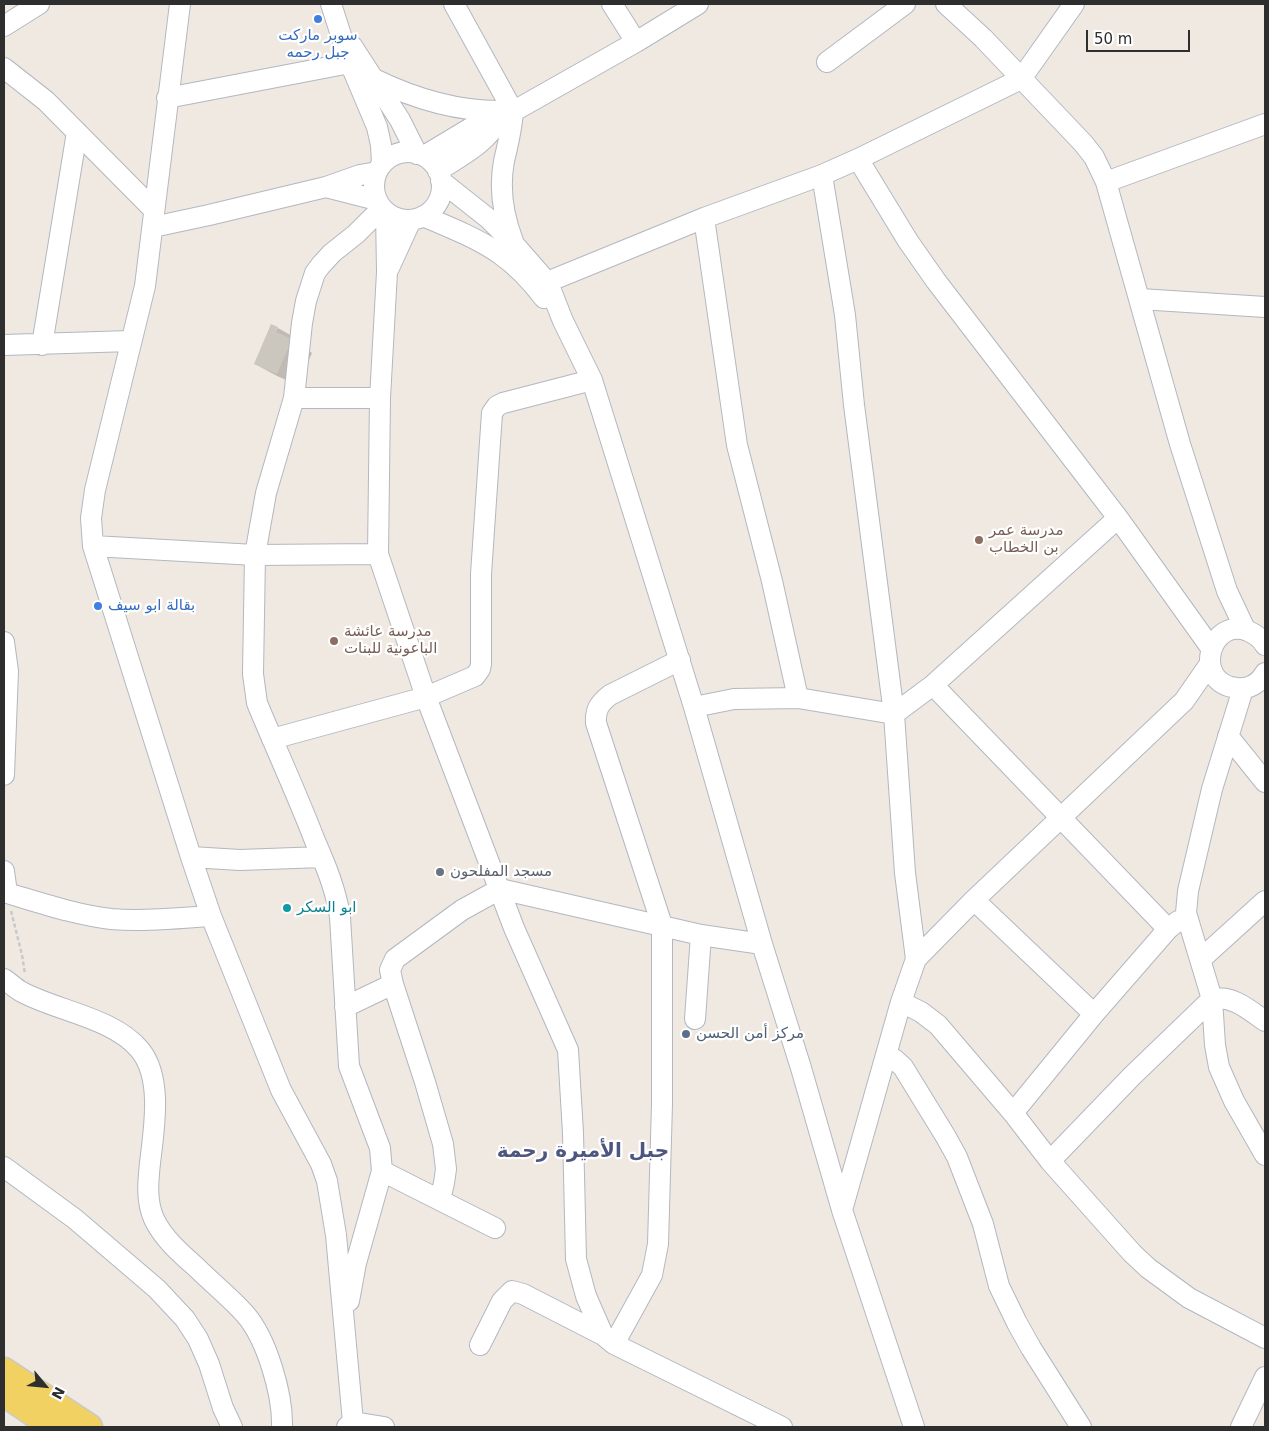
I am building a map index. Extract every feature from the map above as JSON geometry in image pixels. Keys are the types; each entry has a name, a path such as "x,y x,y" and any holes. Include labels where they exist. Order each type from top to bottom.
{"main road":[{"path":"4,1370 88,1427"},
{"path":"4,1393 54,1427"}],"street":[{"path":"4,26 38,4"},
{"path":"180,4 145,286 95,490 91,518 93,546 211,916 281,1090 321,1164 327,1181 336,1235 342,1316 363,1426"},
{"path":"331,4 350,63 378,127 381,145 379,168 374,181 374,191 382,207 387,272 380,398 378,554 426,697 514,928 568,1050 573,1133 576,1259 586,1296 609,1340"},
{"path":"454,4 505,115 512,124 504,161 502,182 506,223 514,243 563,321 592,380 680,660 762,944 801,1068 842,1210 911,1424"},
{"path":"612,4 636,42"},
{"path":"420,155 474,126 505,115 636,42 698,4"},
{"path":"827,62 905,4"},
{"path":"946,4 983,38 1094,157 1106,182 1180,444 1227,591 1236,631"},
{"path":"542,285 704,218 822,175 1021,79 1074,4"},
{"path":"338,28 374,79 420,155"},
{"path":"167,98 350,63"},
{"path":"4,68 46,101 77,132 154,218"},
{"path":"374,79 418,98 505,115"},
{"path":"440,176 491,133 505,115"},
{"path":"1106,182 1265,124"},
{"path":"42,345 77,132"},
{"path":"154,218 209,215 326,187 379,168 389,158 408,152 420,155 432,163 440,176 514,243"},
{"path":"858,159 908,241 936,281 1118,518 1210,657 1216,678 1235,688"},
{"path":"822,175 845,315 894,714 906,873 916,959 842,1210"},
{"path":"326,187 382,207 402,220 417,218 432,210 438,202 441,192 440,176"},
{"path":"342,1316 351,1297 356,1263 382,1172 380,1148 349,1066 340,917 332,882 257,703 253,674 255,555 266,493 294,398 302,323 306,301 315,274 332,253 356,234 382,207"},
{"path":"387,272 417,218"},
{"path":"417,218 461,232 500,254 542,285"},
{"path":"704,218 737,445 772,581 798,698"},
{"path":"1140,299 1265,307"},
{"path":"4,345 130,341"},
{"path":"272,739 426,697 478,673 480,669 481,574 491,418 494,408 503,403 592,380"},
{"path":"294,398 380,398"},
{"path":"694,707 734,699 798,698 894,714 933,685 1118,518"},
{"path":"93,546 255,555 378,554"},
{"path":"916,959 974,900 1184,701 1210,657 1217,639 1236,631 1256,634 1265,645"},
{"path":"4,642 8,671 4,775"},
{"path":"609,1340 652,1275 658,1244 662,1104 662,925 595,717 596,710 601,702 610,695 680,660"},
{"path":"1184,701 1255,685 1265,675"},
{"path":"933,685 1168,929"},
{"path":"1235,688 1228,736 1200,837 1188,891 1186,914 1212,999 1218,1066 1234,1101 1265,1155"},
{"path":"1228,736 1265,782"},
{"path":"191,857 240,860 322,857"},
{"path":"4,871 7,894 79,914 136,921 211,916"},
{"path":"440,1200 446,1169 443,1144 393,984 390,970 395,959 462,910 500,889 701,935 762,944"},
{"path":"974,900 1094,1014"},
{"path":"1201,959 1265,901"},
{"path":"1013,1113 1094,1014 1168,929 1186,914"},
{"path":"696,1020 701,935"},
{"path":"4,979 23,992 118,1031 141,1050 150,1065 156,1092 148,1187 150,1207 162,1233 246,1315 259,1337 271,1364 279,1393 282,1427"},
{"path":"345,1007 393,984"},
{"path":"1050,1161 1132,1076 1212,999 1228,998 1265,1021"},
{"path":"902,1002 921,1012 938,1025 1013,1113 1050,1161 1132,1253 1148,1268 1189,1298 1265,1338"},
{"path":"886,1056 894,1059 902,1067 946,1137 983,1224 999,1286 1031,1348 1081,1427"},
{"path":"4,1167 75,1219 157,1289 185,1319 198,1339 210,1364 223,1408 232,1427"},
{"path":"382,1172 495,1228"},
{"path":"480,1345 502,1301 512,1291 523,1294 609,1340 782,1427"},
{"path":"1245,1426 1264,1385"}],"path":[{"path":"7,894 25,970 23,992"}],"building":[{"path":"271,324 278,327 276,332 292,339 277,374 254,364"}],"place":[{"name":"سوبر ماركت جبل رحمه","path":"318,19"},
{"name":"مدرسة عمر بن الخطاب","path":"979,540"},
{"name":"بقالة ابو سيف","path":"98,606"},
{"name":"مدرسة عائشة الباعونية للبنات","path":"334,641"},
{"name":"مسجد المفلحون","path":"440,872"},
{"name":"ابو السكر","path":"287,908"},
{"name":"مركز أمن الحسن","path":"686,1034"}],"district":[{"name":"جبل الأميرة رحمة","path":"583,1152"}]}
